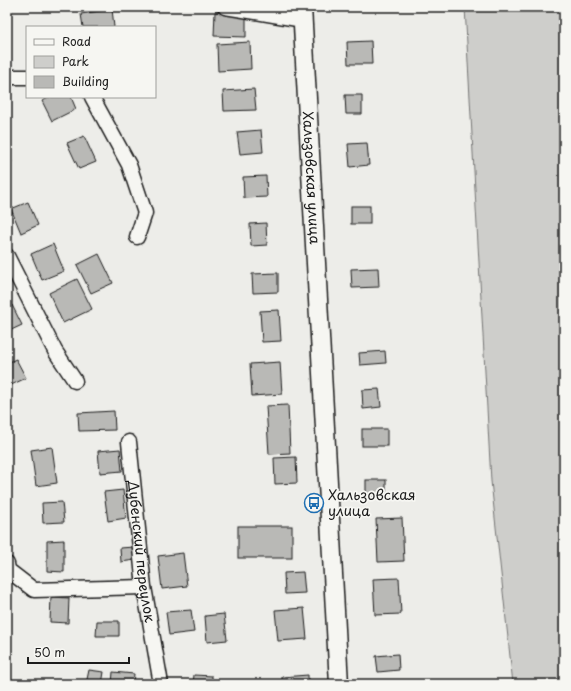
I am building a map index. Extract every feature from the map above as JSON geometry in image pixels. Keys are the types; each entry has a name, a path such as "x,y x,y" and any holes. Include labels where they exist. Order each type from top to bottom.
{"main road":[{"name":"Хальзовская улица","path":"303,13 339,684"}],"street":[{"path":"225,7 303,13"},
{"path":"7,77 26,77"},
{"path":"93,98 129,165 145,213 137,237"},
{"path":"7,256 55,352 75,381"},
{"name":"Дубенский переулок","path":"128,442 144,587 161,684"},
{"path":"7,564 8,570 34,590 144,587"}],"green space":[{"path":"465,7 564,7 564,684 513,684 491,481"}],"building":[{"path":"112,9 114,26 83,26 81,14"},
{"path":"215,12 246,13 246,37 214,36"},
{"path":"371,41 372,64 348,64 347,42"},
{"path":"250,42 251,69 218,71 217,44"},
{"path":"254,89 256,110 224,111 223,91"},
{"path":"345,95 362,95 362,114 346,114"},
{"path":"49,98 71,98 76,109 52,121 42,101"},
{"path":"261,130 263,152 240,154 237,132"},
{"path":"84,136 96,162 79,169 67,143"},
{"path":"367,143 369,165 350,167 348,144"},
{"path":"7,151 12,162 7,164"},
{"path":"266,176 267,197 244,198 243,177"},
{"path":"28,202 38,225 21,233 11,209"},
{"path":"351,206 370,206 370,224 351,224"},
{"path":"266,223 267,245 251,246 250,224"},
{"path":"53,244 64,271 42,280 31,254"},
{"path":"99,254 113,283 91,293 77,265"},
{"path":"378,268 379,287 352,288 351,269"},
{"path":"278,273 278,292 253,293 252,274"},
{"path":"77,279 92,309 63,323 49,293"},
{"path":"12,305 22,325 7,332 7,307"},
{"path":"279,310 281,341 262,342 260,311"},
{"path":"385,351 386,363 360,365 359,353"},
{"path":"16,359 26,378 9,386 7,383 7,363"},
{"path":"280,362 282,394 252,396 250,364"},
{"path":"379,389 381,407 363,409 362,390"},
{"path":"288,405 290,453 269,454 266,406"},
{"path":"114,411 115,430 79,431 78,413"},
{"path":"362,429 387,429 387,446 362,446"},
{"path":"52,447 57,483 36,486 31,450"},
{"path":"120,449 122,471 100,473 98,451"},
{"path":"296,457 297,483 275,484 274,458"},
{"path":"366,480 386,480 386,496 366,496"},
{"path":"123,490 126,518 108,521 104,492"},
{"path":"62,502 64,522 43,523 42,503"},
{"path":"402,518 404,561 378,562 376,519"},
{"path":"238,526 292,526 292,558 238,558"},
{"path":"64,540 64,572 47,571 47,541"},
{"path":"134,547 135,560 121,562 120,548"},
{"path":"183,553 187,586 162,589 158,556"},
{"path":"303,572 305,593 285,594 284,573"},
{"path":"399,578 401,614 375,615 373,579"},
{"path":"51,597 69,598 68,623 50,622"},
{"path":"304,608 307,639 278,641 275,610"},
{"path":"191,610 194,632 169,635 166,612"},
{"path":"224,614 227,640 207,642 205,616"},
{"path":"97,621 119,621 119,636 96,636"},
{"path":"398,654 399,670 378,672 376,656"},
{"path":"89,670 104,672 102,684 86,684"},
{"path":"113,672 134,674 133,684 112,684"},
{"path":"194,675 212,676 212,684 193,684"},
{"path":"308,675 308,684 282,684 282,677"}],"place":[{"name":"Хальзовская улица","path":"314,503"}]}
